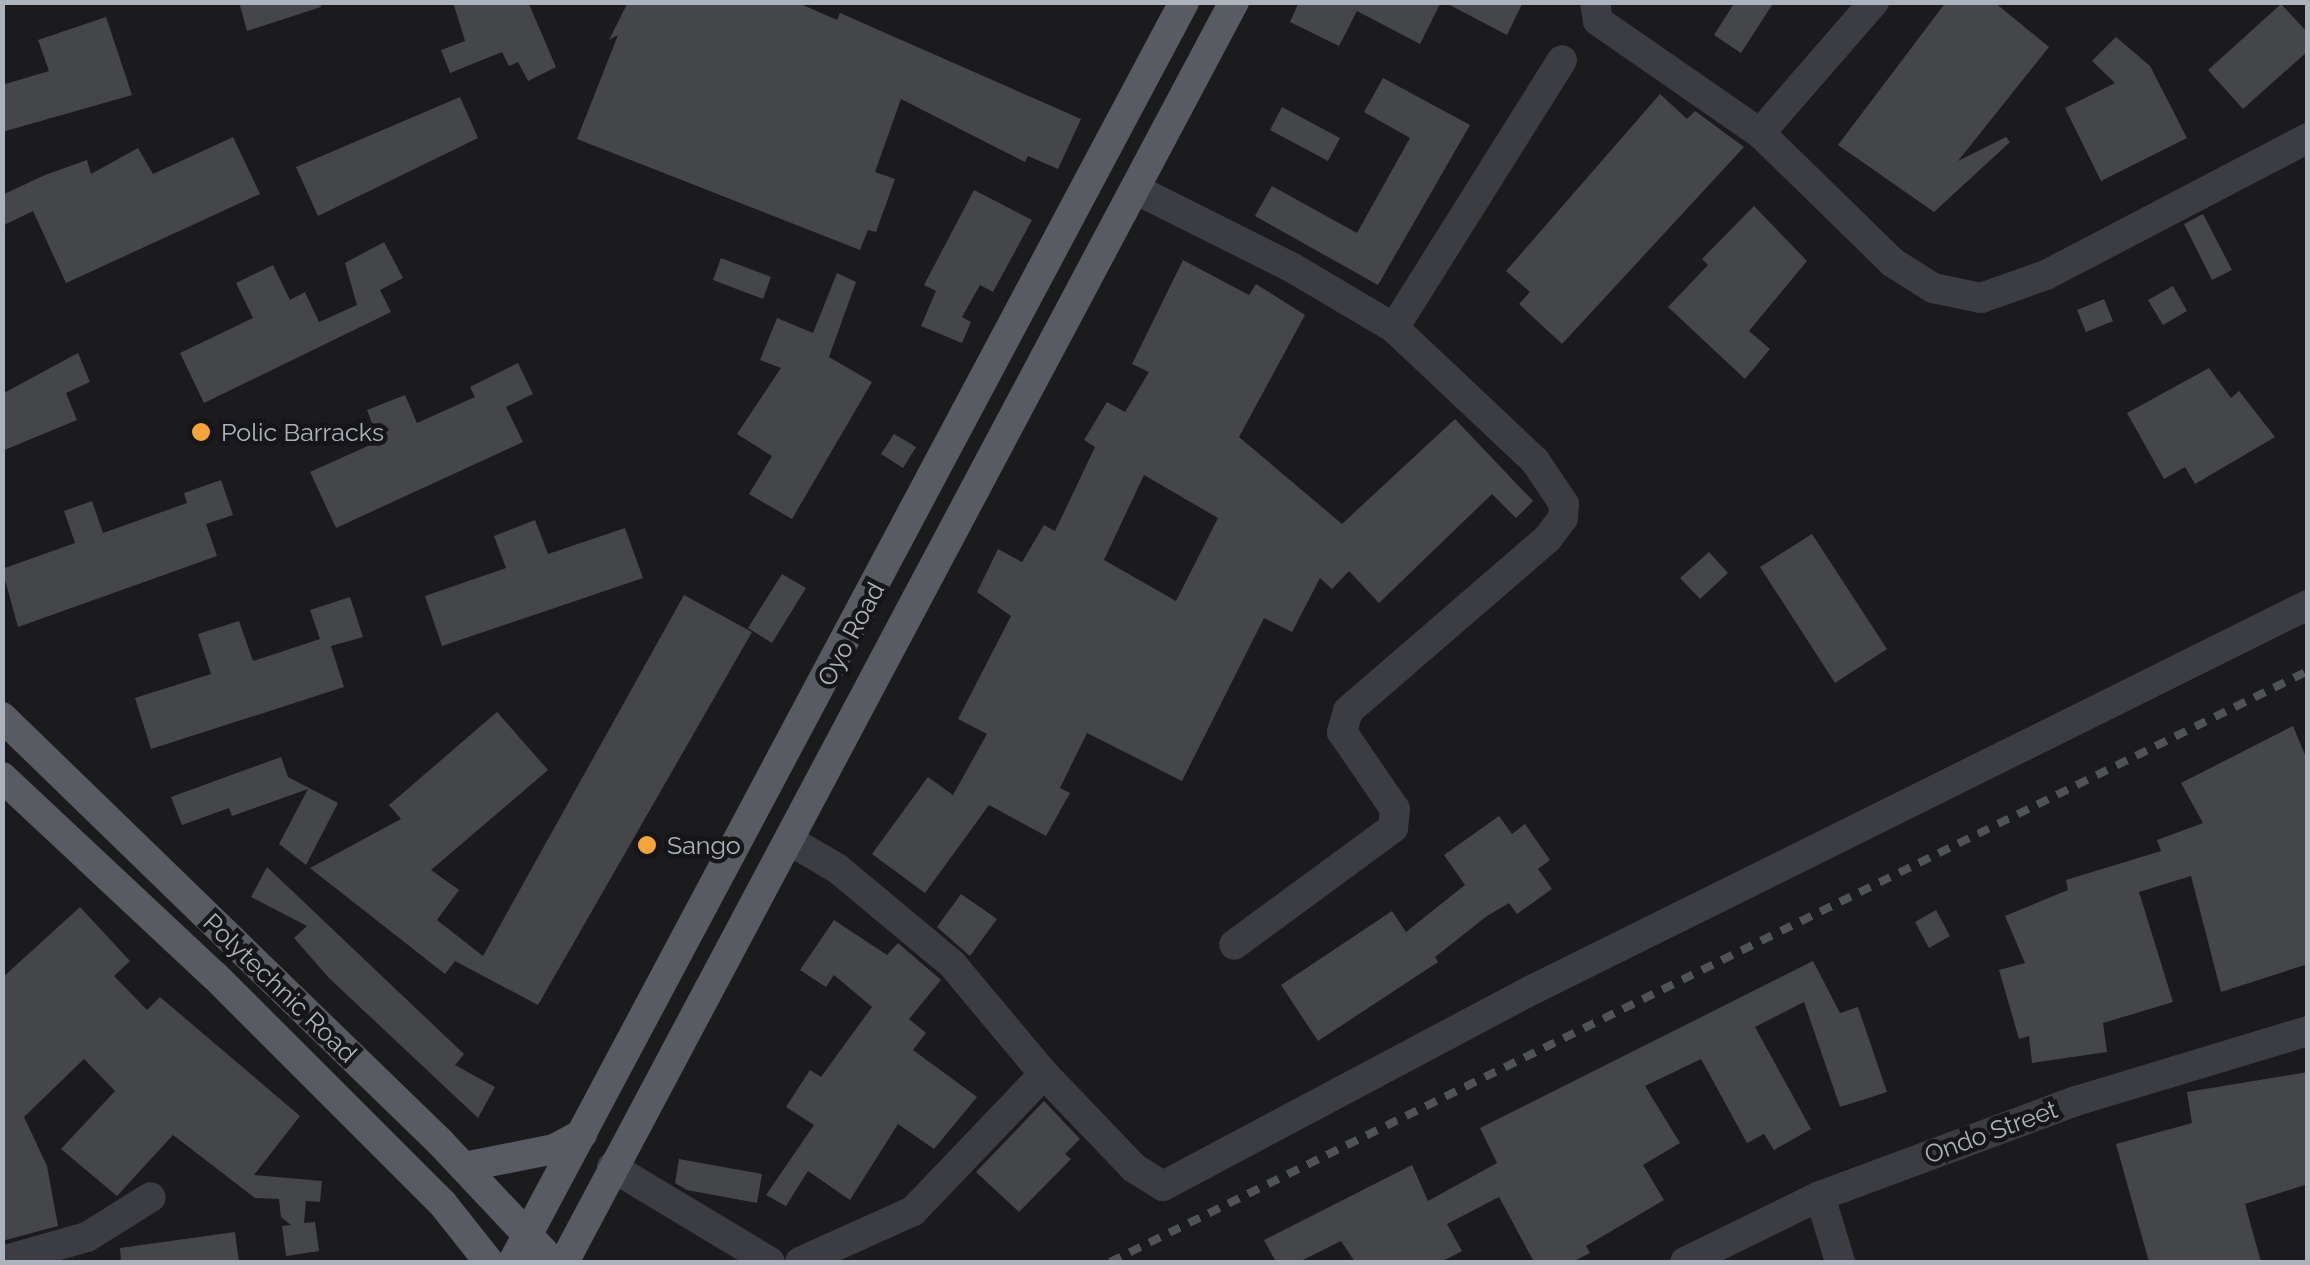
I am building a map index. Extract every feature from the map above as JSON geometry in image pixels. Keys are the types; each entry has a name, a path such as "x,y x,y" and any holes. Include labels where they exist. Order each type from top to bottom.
{"main road":[{"name":"Oyo Road","path":"514,1262 1184,2"},
{"name":"Oyo Road","path":"564,1262 1234,2"},
{"path":"1138,90 1177,110"},
{"name":"Polytechnic Road","path":"2,717 464,1167 553,1262"},
{"name":"Polytechnic Road","path":"2,777 215,976 443,1204 489,1262"},
{"path":"215,976 239,949"},
{"path":"464,1167 554,1149 582,1134"}],"street":[{"path":"1595,2 1598,21 1760,133 1892,262 1932,288 1980,298 2046,275 2308,138"},
{"path":"1760,133 1874,2"},
{"path":"1394,328 1562,60"},
{"path":"1137,190 1291,267 1394,328 1535,461 1559,491 1563,518 1547,539 1348,711 1342,732 1395,808 1392,828 1234,945"},
{"path":"789,840 838,870 952,964 1044,1074 1134,1168 1163,1186 1536,988 2308,605"},
{"name":"Ondo Street","path":"1685,1262 1820,1196 2076,1101 2308,1031"},
{"path":"800,1262 913,1211 1044,1074"},
{"path":"612,1166 770,1262"},
{"path":"1820,1196 1840,1262"},
{"path":"2,1260 87,1238 151,1197"}],"building":[{"path":"239,2 320,2 321,7 247,31"},
{"path":"453,2 528,2 556,67 528,81 518,62 509,66 502,52 450,73 441,50 465,41"},
{"path":"628,2 796,2 837,20 840,13 1081,119 1058,169 1028,156 1025,162 901,99 875,172 895,179 876,232 868,230 860,250 577,139 618,35 609,40"},
{"path":"1299,2 1441,2 1420,44 1357,11 1339,46 1290,22"},
{"path":"1444,2 1523,2 1507,35"},
{"path":"1735,2 1774,2 1741,53 1714,35"},
{"path":"1946,2 1994,2 2049,47 1958,161 2006,137 2010,142 1934,212 1838,145"},
{"path":"2281,4 2308,33 2308,51 2243,109 2208,70"},
{"path":"106,17 132,95 2,132 2,85 49,71 38,40"},
{"path":"2116,37 2150,66 2187,138 2101,181 2065,108 2115,83 2092,61"},
{"path":"1383,78 1470,125 1378,285 1255,216 1272,186 1357,233 1410,138 1364,112"},
{"path":"1660,94 1687,119 1695,111 1744,147 1562,344 1519,304 1530,292 1506,271"},
{"path":"460,97 478,138 318,216 296,167"},
{"path":"1282,107 1340,138 1328,161 1270,130"},
{"path":"233,137 260,194 66,283 33,211 2,226 2,195 45,175 87,160 91,174 138,148 153,174"},
{"path":"974,190 1032,220 993,292 980,285 962,317 971,322 962,343 921,326 936,291 924,285"},
{"path":"1754,206 1807,261 1749,331 1770,349 1745,379 1668,307 1708,265 1702,259"},
{"path":"2203,214 2232,270 2212,280 2184,224"},
{"path":"384,242 403,278 380,290 391,312 204,403 180,353 253,318 236,283 273,265 290,300 305,292 319,322 357,305 345,263"},
{"path":"721,258 771,277 763,299 713,280"},
{"path":"1183,260 1249,295 1256,284 1305,315 1239,437 1342,524 1455,419 1533,501 1516,518 1492,494 1379,603 1349,571 1332,589 1320,578 1292,632 1264,618 1182,781 1087,733 1060,788 1070,793 1046,836 989,805 925,893 872,854 928,777 953,795 987,734 958,719 1011,616 977,592 998,549 1022,562 1044,525 1055,531 1095,447 1084,440 1107,402 1125,412 1149,372 1132,364","holes":["1144,475 1218,518 1176,601 1104,560"]},
{"path":"837,273 856,282 829,357 872,382 792,519 749,494 772,456 737,434 781,368 760,360 777,318 813,333"},
{"path":"2173,286 2187,311 2163,325 2148,300"},
{"path":"2104,299 2113,321 2086,332 2077,310"},
{"path":"78,353 90,382 66,393 77,420 2,451 2,394"},
{"path":"518,363 533,394 506,407 523,442 336,528 310,472 379,441 367,410 405,395 417,423 475,397 470,387"},
{"path":"2209,368 2231,398 2239,391 2275,437 2195,484 2185,467 2164,479 2127,413"},
{"path":"894,434 916,447 903,468 881,454"},
{"path":"221,480 233,515 206,524 217,556 18,627 2,569 75,543 64,511 92,501 103,533 187,503 184,493"},
{"path":"535,520 548,554 625,528 643,578 442,646 425,596 506,568 494,536"},
{"path":"1812,534 1887,649 1835,683 1760,567"},
{"path":"1709,552 1728,573 1700,599 1680,578"},
{"path":"782,574 806,588 772,643 748,628"},
{"path":"684,595 752,632 538,1005 455,961 445,974 310,868 401,819 389,805 497,712 548,770 431,870 459,890 437,920 483,956"},
{"path":"350,597 363,637 331,646 344,687 151,749 135,698 211,674 198,634 239,621 253,661 320,639 310,610"},
{"path":"2293,726 2308,762 2308,964 2221,992 2191,876 2139,892 2173,1002 2103,1023 2107,1052 2032,1063 2029,1036 2019,1039 1999,970 2025,963 2005,916 2068,890 2066,880 2161,851 2157,840 2203,823 2181,783"},
{"path":"281,757 288,777 338,803 306,865 279,844 308,789 232,816 229,808 182,825 171,797"},
{"path":"1499,816 1512,834 1525,824 1550,860 1538,869 1552,889 1517,914 1509,903 1487,916 1435,957 1438,962 1318,1041 1281,985 1392,911 1406,932 1465,885 1444,855"},
{"path":"267,867 464,1054 455,1065 495,1087 478,1118 329,978 294,938 307,926 251,897"},
{"path":"961,894 997,919 970,956 937,927"},
{"path":"80,907 130,961 114,976 147,1010 160,997 300,1116 254,1175 322,1181 320,1202 306,1201 304,1223 315,1222 319,1251 286,1256 282,1226 291,1225 281,1217 279,1199 255,1198 173,1135 117,1196 61,1149 115,1091 84,1059 24,1117 47,1166 58,1226 2,1241 2,978"},
{"path":"1936,910 1950,936 1929,948 1915,922"},
{"path":"834,920 887,955 898,943 941,980 909,1019 926,1033 913,1050 977,1097 934,1149 898,1124 850,1200 808,1171 786,1206 766,1195 814,1125 786,1107 810,1070 821,1077 872,1007 834,975 826,987 800,970"},
{"path":"1813,961 1840,1013 1858,1007 1887,1092 1840,1107 1804,1002 1755,1027 1811,1129 1774,1150 1764,1134 1747,1143 1701,1059 1645,1086 1680,1143 1643,1165 1664,1200 1586,1246 1590,1253 1572,1262 1534,1262 1499,1197 1447,1224 1462,1251 1441,1262 1355,1262 1341,1241 1299,1262 1276,1262 1264,1240 1412,1165 1428,1201 1497,1163 1480,1128"},
{"path":"2308,1072 2308,1184 2245,1204 2261,1262 2149,1262 2116,1144 2192,1123 2187,1092"},
{"path":"1044,1101 1080,1139 1065,1154 1071,1159 1019,1212 976,1172"},
{"path":"679,1159 762,1174 757,1203 687,1190 675,1183"},
{"path":"235,1232 239,1262 121,1262 120,1248"}],"railway":[{"path":"1110,1262 2308,671"}],"place":[{"name":"Polic Barracks","path":"201,432"},
{"name":"Sango","path":"647,845"}]}
